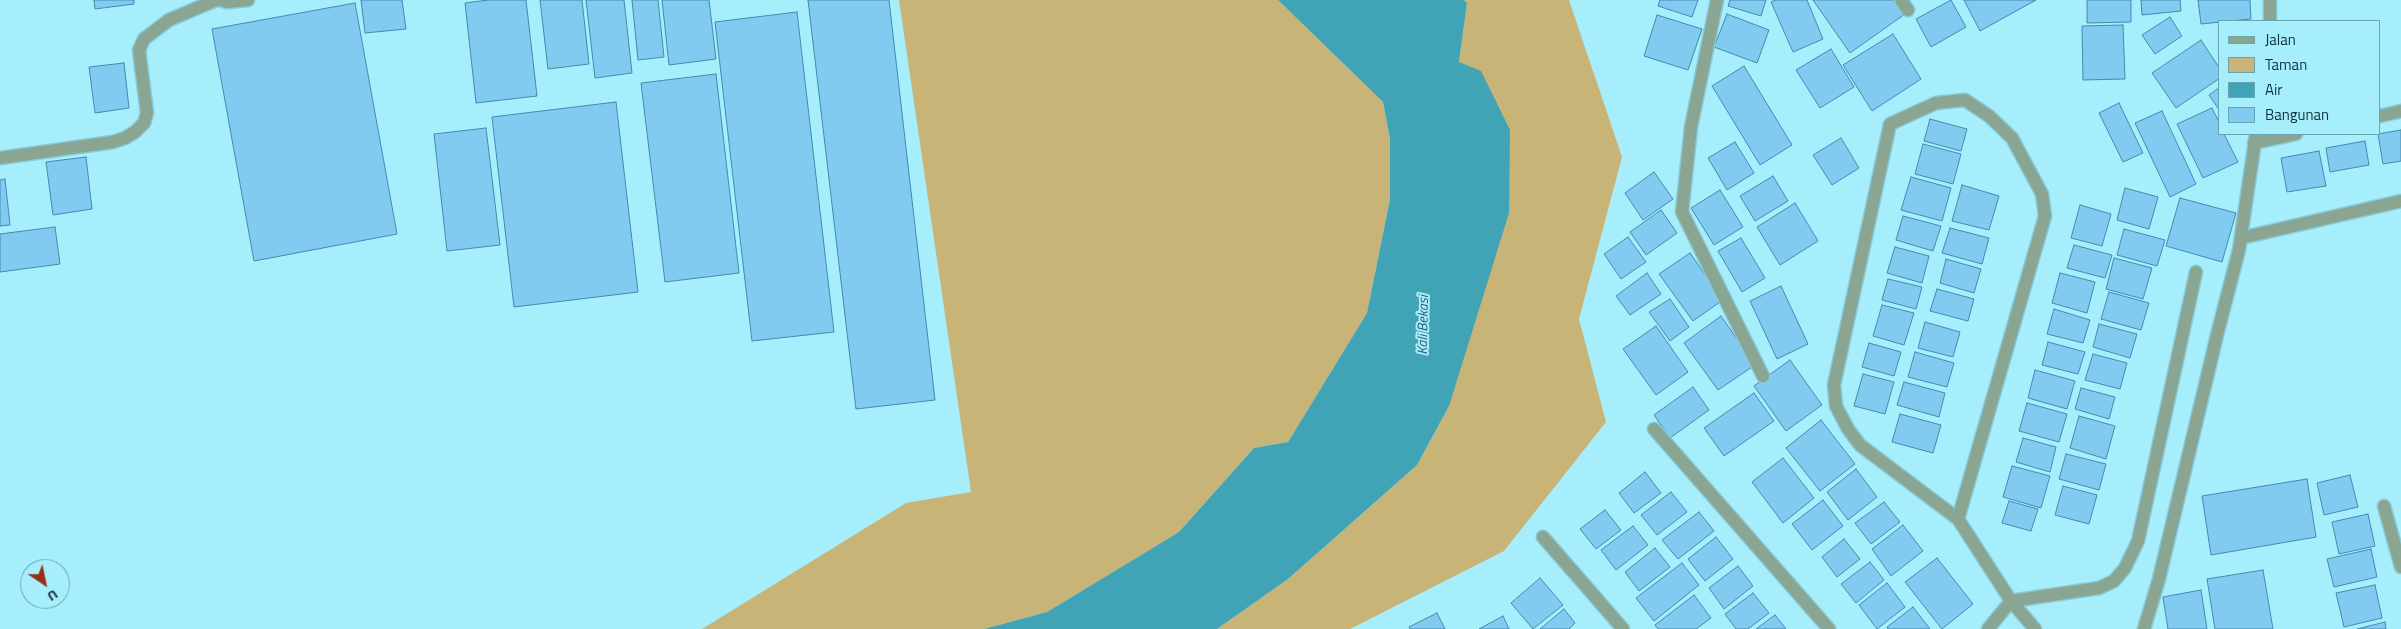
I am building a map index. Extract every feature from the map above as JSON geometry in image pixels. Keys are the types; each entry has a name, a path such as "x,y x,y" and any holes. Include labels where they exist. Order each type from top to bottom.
{"street":[{"path":"0,158 113,142 126,138 144,123 147,114 139,50 144,39 169,20 216,0"},
{"path":"220,0 227,2 248,0"},
{"path":"1717,0 1691,127 1682,212 1683,218 1763,376"},
{"path":"2270,0 2270,20"},
{"path":"1958,519 2045,216 2042,194 2012,138 1989,116 1965,100 1936,103 1890,124 1834,385 1836,406 1860,445 1958,519 2011,601 2035,629"},
{"path":"2381,116 2401,111"},
{"path":"2144,629 2159,579 2241,238 2255,138 2286,135"},
{"path":"2241,238 2401,201"},
{"path":"1988,629 2011,601 2099,588 2114,581 2125,568 2138,540 2196,272"},
{"path":"1654,429 1829,629"},
{"path":"2384,506 2401,567"},
{"path":"1543,537 1623,629"}],"green space":[{"path":"899,0 1278,0 1383,102 1390,139 1390,199 1367,313 1288,442 1254,448 1179,532 1047,612 984,629 702,629 906,503 971,492"},
{"path":"1464,0 1569,0 1622,157 1579,319 1606,422 1504,551 1350,629 1217,629 1288,579 1417,465 1449,406 1459,62 1467,3"}],"water":[{"name":"Kali Bekasi","path":"1278,0 1464,0 1467,3 1459,62 1481,71 1510,130 1509,213 1449,406 1417,465 1288,579 1217,629 984,629 1047,612 1179,532 1254,448 1288,442 1367,313 1390,199 1390,139 1383,102"}],"building":[{"path":"94,0 134,0 134,4 95,9"},
{"path":"361,0 402,0 406,29 365,33"},
{"path":"488,0 526,0 537,96 476,103 465,3"},
{"path":"540,0 582,0 589,64 548,69"},
{"path":"586,0 624,0 632,73 595,78"},
{"path":"632,0 658,0 664,57 638,60"},
{"path":"662,0 709,0 716,59 669,65"},
{"path":"808,0 889,0 935,400 856,409"},
{"path":"1660,0 1698,0 1692,17 1658,6"},
{"path":"1730,0 1766,0 1761,16 1728,6"},
{"path":"1775,0 1807,0 1823,39 1793,52 1771,2"},
{"path":"1813,0 1895,0 1905,14 1850,53"},
{"path":"1951,0 1966,27 1931,47 1916,19"},
{"path":"1964,0 2036,0 1980,31"},
{"path":"2087,0 2131,0 2131,22 2087,23"},
{"path":"2141,0 2180,0 2181,11 2142,15"},
{"path":"2198,0 2250,0 2251,19 2218,20 2218,22 2201,24"},
{"path":"355,3 397,234 254,261 212,29"},
{"path":"797,12 834,332 752,341 715,22"},
{"path":"1727,14 1769,30 1757,63 1714,47"},
{"path":"1657,15 1702,29 1688,70 1644,56"},
{"path":"2170,17 2182,36 2155,54 2142,35"},
{"path":"2123,25 2125,79 2083,80 2082,26"},
{"path":"1893,34 1921,79 1872,111 1843,65"},
{"path":"2201,40 2218,66 2218,79 2176,108 2152,73"},
{"path":"1831,49 1854,87 1820,108 1796,70"},
{"path":"124,63 129,108 95,113 89,67"},
{"path":"1744,66 1792,145 1760,165 1712,86"},
{"path":"716,74 739,273 665,282 641,83"},
{"path":"2218,88 2218,108 2209,95"},
{"path":"616,102 638,292 514,307 492,117"},
{"path":"2119,103 2143,153 2123,162 2099,113"},
{"path":"2212,108 2218,120 2218,135 2224,135 2238,162 2203,178 2177,124"},
{"path":"2162,111 2196,184 2170,197 2135,123"},
{"path":"1930,119 1967,129 1961,151 1924,141"},
{"path":"486,128 500,245 447,251 434,134"},
{"path":"2401,130 2401,161 2383,164 2378,135"},
{"path":"1841,138 1859,168 1832,185 1813,155"},
{"path":"2365,141 2369,165 2330,172 2326,148"},
{"path":"1735,142 1754,173 1727,190 1708,158"},
{"path":"1923,144 1961,154 1953,184 1915,174"},
{"path":"2319,151 2326,186 2287,192 2281,158"},
{"path":"86,157 92,209 53,215 46,162"},
{"path":"1654,172 1673,199 1643,220 1625,193"},
{"path":"1773,176 1788,201 1755,221 1740,196"},
{"path":"1911,177 1951,188 1942,221 1901,210"},
{"path":"5,179 10,225 0,226 0,180"},
{"path":"1962,185 1999,196 1989,230 1952,221"},
{"path":"2125,188 2158,197 2149,229 2117,220"},
{"path":"1720,190 1743,227 1714,245 1691,208"},
{"path":"2180,198 2236,213 2222,262 2166,246"},
{"path":"1795,203 1818,241 1780,265 1757,227"},
{"path":"2080,205 2111,214 2102,246 2071,238"},
{"path":"1661,210 1677,233 1646,255 1630,232"},
{"path":"1903,216 1941,226 1933,251 1896,240"},
{"path":"55,227 60,264 0,272 0,234"},
{"path":"1950,228 1989,238 1982,264 1942,253"},
{"path":"2124,229 2165,240 2157,266 2117,255"},
{"path":"1628,237 1646,262 1621,279 1604,254"},
{"path":"1741,238 1765,278 1742,292 1718,251"},
{"path":"2074,245 2112,255 2105,278 2067,268"},
{"path":"1895,247 1929,256 1922,283 1887,273"},
{"path":"1690,253 1723,300 1693,321 1659,274"},
{"path":"2114,258 2152,268 2143,299 2106,289"},
{"path":"1946,259 1981,269 1974,293 1940,283"},
{"path":"1647,273 1661,294 1630,315 1616,296"},
{"path":"2060,273 2095,282 2087,313 2052,303"},
{"path":"1888,279 1922,287 1916,309 1882,300"},
{"path":"1781,286 1808,344 1777,359 1750,301"},
{"path":"1937,289 1974,299 1968,321 1930,311"},
{"path":"2109,292 2149,303 2141,330 2101,319"},
{"path":"1670,299 1689,327 1670,341 1649,312"},
{"path":"1882,305 1914,313 1904,345 1873,336"},
{"path":"2054,309 2090,320 2083,343 2047,334"},
{"path":"1721,316 1755,365 1718,390 1684,343"},
{"path":"1925,322 1960,332 1953,357 1918,348"},
{"path":"2099,324 2137,334 2130,358 2093,347"},
{"path":"1656,326 1688,372 1656,395 1623,349"},
{"path":"2048,342 2085,352 2078,374 2042,365"},
{"path":"1869,343 1901,352 1894,376 1862,367"},
{"path":"1915,352 1954,363 1947,387 1908,377"},
{"path":"2093,354 2127,363 2120,389 2085,380"},
{"path":"1790,360 1822,405 1786,431 1754,386"},
{"path":"2035,370 2075,381 2067,409 2028,398"},
{"path":"1863,374 1894,382 1885,414 1854,406"},
{"path":"1904,382 1945,393 1939,417 1897,405"},
{"path":"1693,387 1709,410 1670,438 1654,415"},
{"path":"2081,388 2115,397 2109,419 2075,409"},
{"path":"1754,393 1774,421 1724,456 1704,428"},
{"path":"2027,403 2067,414 2059,442 2019,431"},
{"path":"1900,414 1941,425 1933,453 1892,442"},
{"path":"2079,416 2115,426 2106,459 2070,448"},
{"path":"1821,420 1855,464 1820,491 1786,448"},
{"path":"2023,438 2056,447 2050,472 2016,462"},
{"path":"2066,454 2106,464 2099,490 2059,479"},
{"path":"1783,458 1814,498 1783,523 1752,482"},
{"path":"2012,466 2050,476 2041,508 2003,497"},
{"path":"1856,469 1877,497 1848,520 1827,492"},
{"path":"1645,472 1661,493 1634,513 1619,493"},
{"path":"2350,475 2358,507 2324,515 2317,483"},
{"path":"2307,479 2316,537 2211,555 2202,496"},
{"path":"2063,486 2097,495 2089,524 2055,515"},
{"path":"1671,492 1687,512 1657,535 1641,515"},
{"path":"1823,500 1843,526 1812,550 1792,524"},
{"path":"2009,501 2038,509 2031,531 2002,523"},
{"path":"1884,502 1900,522 1871,544 1855,523"},
{"path":"1605,510 1621,530 1596,549 1580,529"},
{"path":"1699,512 1714,531 1678,559 1662,540"},
{"path":"2368,514 2375,546 2339,554 2332,522"},
{"path":"1903,525 1923,551 1891,576 1872,549"},
{"path":"1633,526 1648,545 1616,570 1601,550"},
{"path":"1716,537 1733,559 1705,581 1688,559"},
{"path":"1844,539 1860,559 1837,577 1822,557"},
{"path":"1655,548 1670,567 1639,591 1625,572"},
{"path":"2371,549 2377,577 2334,587 2327,559"},
{"path":"1937,558 1973,604 1942,629 1905,582"},
{"path":"1870,562 1884,580 1856,603 1841,584"},
{"path":"1682,563 1699,585 1654,621 1636,598"},
{"path":"1738,566 1753,586 1724,609 1709,588"},
{"path":"2263,570 2273,629 2215,629 2207,579"},
{"path":"1540,578 1563,605 1533,629 1511,603"},
{"path":"1887,583 1905,607 1877,629 1859,605"},
{"path":"2375,585 2382,618 2344,627 2336,593"},
{"path":"2201,590 2207,629 2168,629 2163,597"},
{"path":"1753,593 1769,613 1748,629 1736,629 1725,614"},
{"path":"1694,595 1711,618 1696,629 1658,629 1655,625"},
{"path":"1913,607 1930,629 1888,629 1887,627"},
{"path":"1564,609 1575,623 1569,629 1540,629"},
{"path":"1437,613 1445,629 1410,629 1409,627"},
{"path":"1775,615 1786,629 1756,629"},
{"path":"1503,616 1509,629 1479,629"},
{"path":"2385,622 2386,629 2357,629"}]}
